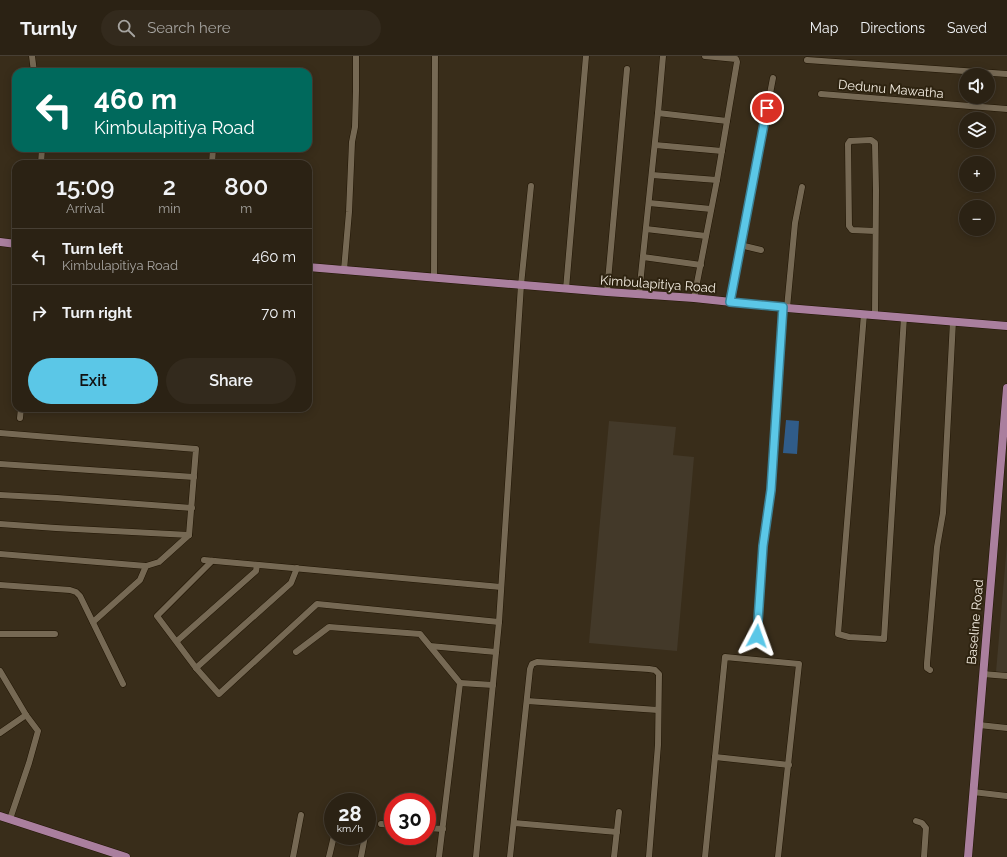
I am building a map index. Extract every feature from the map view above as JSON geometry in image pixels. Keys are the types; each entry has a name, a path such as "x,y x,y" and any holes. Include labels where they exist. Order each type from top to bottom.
{"main road":[{"path":"0,242 12,244"},
{"name":"Kimbulapitiya Road","path":"312,267 566,289 694,298 1007,326"},
{"name":"Baseline Road","path":"968,857 983,674 1003,474 1007,388"},
{"path":"0,816 123,856"}],"street":[{"path":"32,56 34,68"},
{"path":"344,270 349,212 352,142 355,127 356,56"},
{"path":"434,278 435,56"},
{"path":"566,289 586,56"},
{"path":"639,294 663,56"},
{"path":"694,298 717,180 736,62 736,60 705,56"},
{"path":"806,60 1007,74"},
{"path":"607,292 627,69"},
{"path":"730,302 773,78"},
{"name":"Dedunu Mawatha","path":"820,94 1007,109"},
{"path":"658,113 727,121"},
{"path":"875,231 852,230 849,226 848,144 850,141 871,140 875,143 876,190 875,315"},
{"path":"655,145 722,151"},
{"path":"652,175 717,180"},
{"path":"476,857 499,622 521,285 531,186"},
{"path":"757,636 763,546 771,490 785,307 795,223 802,187"},
{"path":"649,203 711,209"},
{"path":"646,229 706,236"},
{"path":"740,245 761,250"},
{"path":"643,257 701,265"},
{"path":"864,314 838,634 849,637 884,639 904,317"},
{"path":"930,670 927,668 926,663 937,547 942,514 953,322"},
{"path":"20,418 21,412"},
{"path":"0,433 196,449 189,535 159,562 146,566 0,554"},
{"path":"0,464 194,478"},
{"path":"0,495 192,508"},
{"path":"0,524 189,535"},
{"path":"204,560 501,587"},
{"path":"212,561 157,616 196,668 219,694 317,604 499,622"},
{"path":"177,642 256,571 257,564"},
{"path":"93,622 140,580 146,566"},
{"path":"196,668 292,583 296,568"},
{"path":"0,585 70,590 76,592 80,596 123,684"},
{"path":"296,652 329,627 420,634 460,683 439,857"},
{"path":"0,634 55,634"},
{"path":"430,646 496,652"},
{"path":"705,857 725,657 799,664 778,857"},
{"path":"510,857 530,669 532,664 537,662 642,668 655,670 659,674 658,745 649,857"},
{"path":"0,670 26,716 38,731 10,819"},
{"path":"983,674 1007,676"},
{"path":"460,683 493,685"},
{"path":"527,701 658,710"},
{"path":"0,733 26,716"},
{"path":"979,725 1007,728"},
{"path":"715,757 789,765"},
{"path":"973,792 1007,796"},
{"path":"614,857 619,812"},
{"path":"293,857 301,815"},
{"path":"916,821 922,823 926,828 924,857"},
{"path":"514,823 617,832"},
{"path":"436,829 443,829"},
{"path":"329,857 332,845"},
{"path":"361,857 363,845"}],"shaded area":[{"path":"609,421 676,427 673,455 694,457 677,651 589,643"},
{"path":"1007,544 1007,673 996,672"}],"water":[{"path":"786,420 799,421 797,454 783,453"}],"route":[{"path":"757,636 763,546 771,490 783,307 730,302 767,108"}]}
